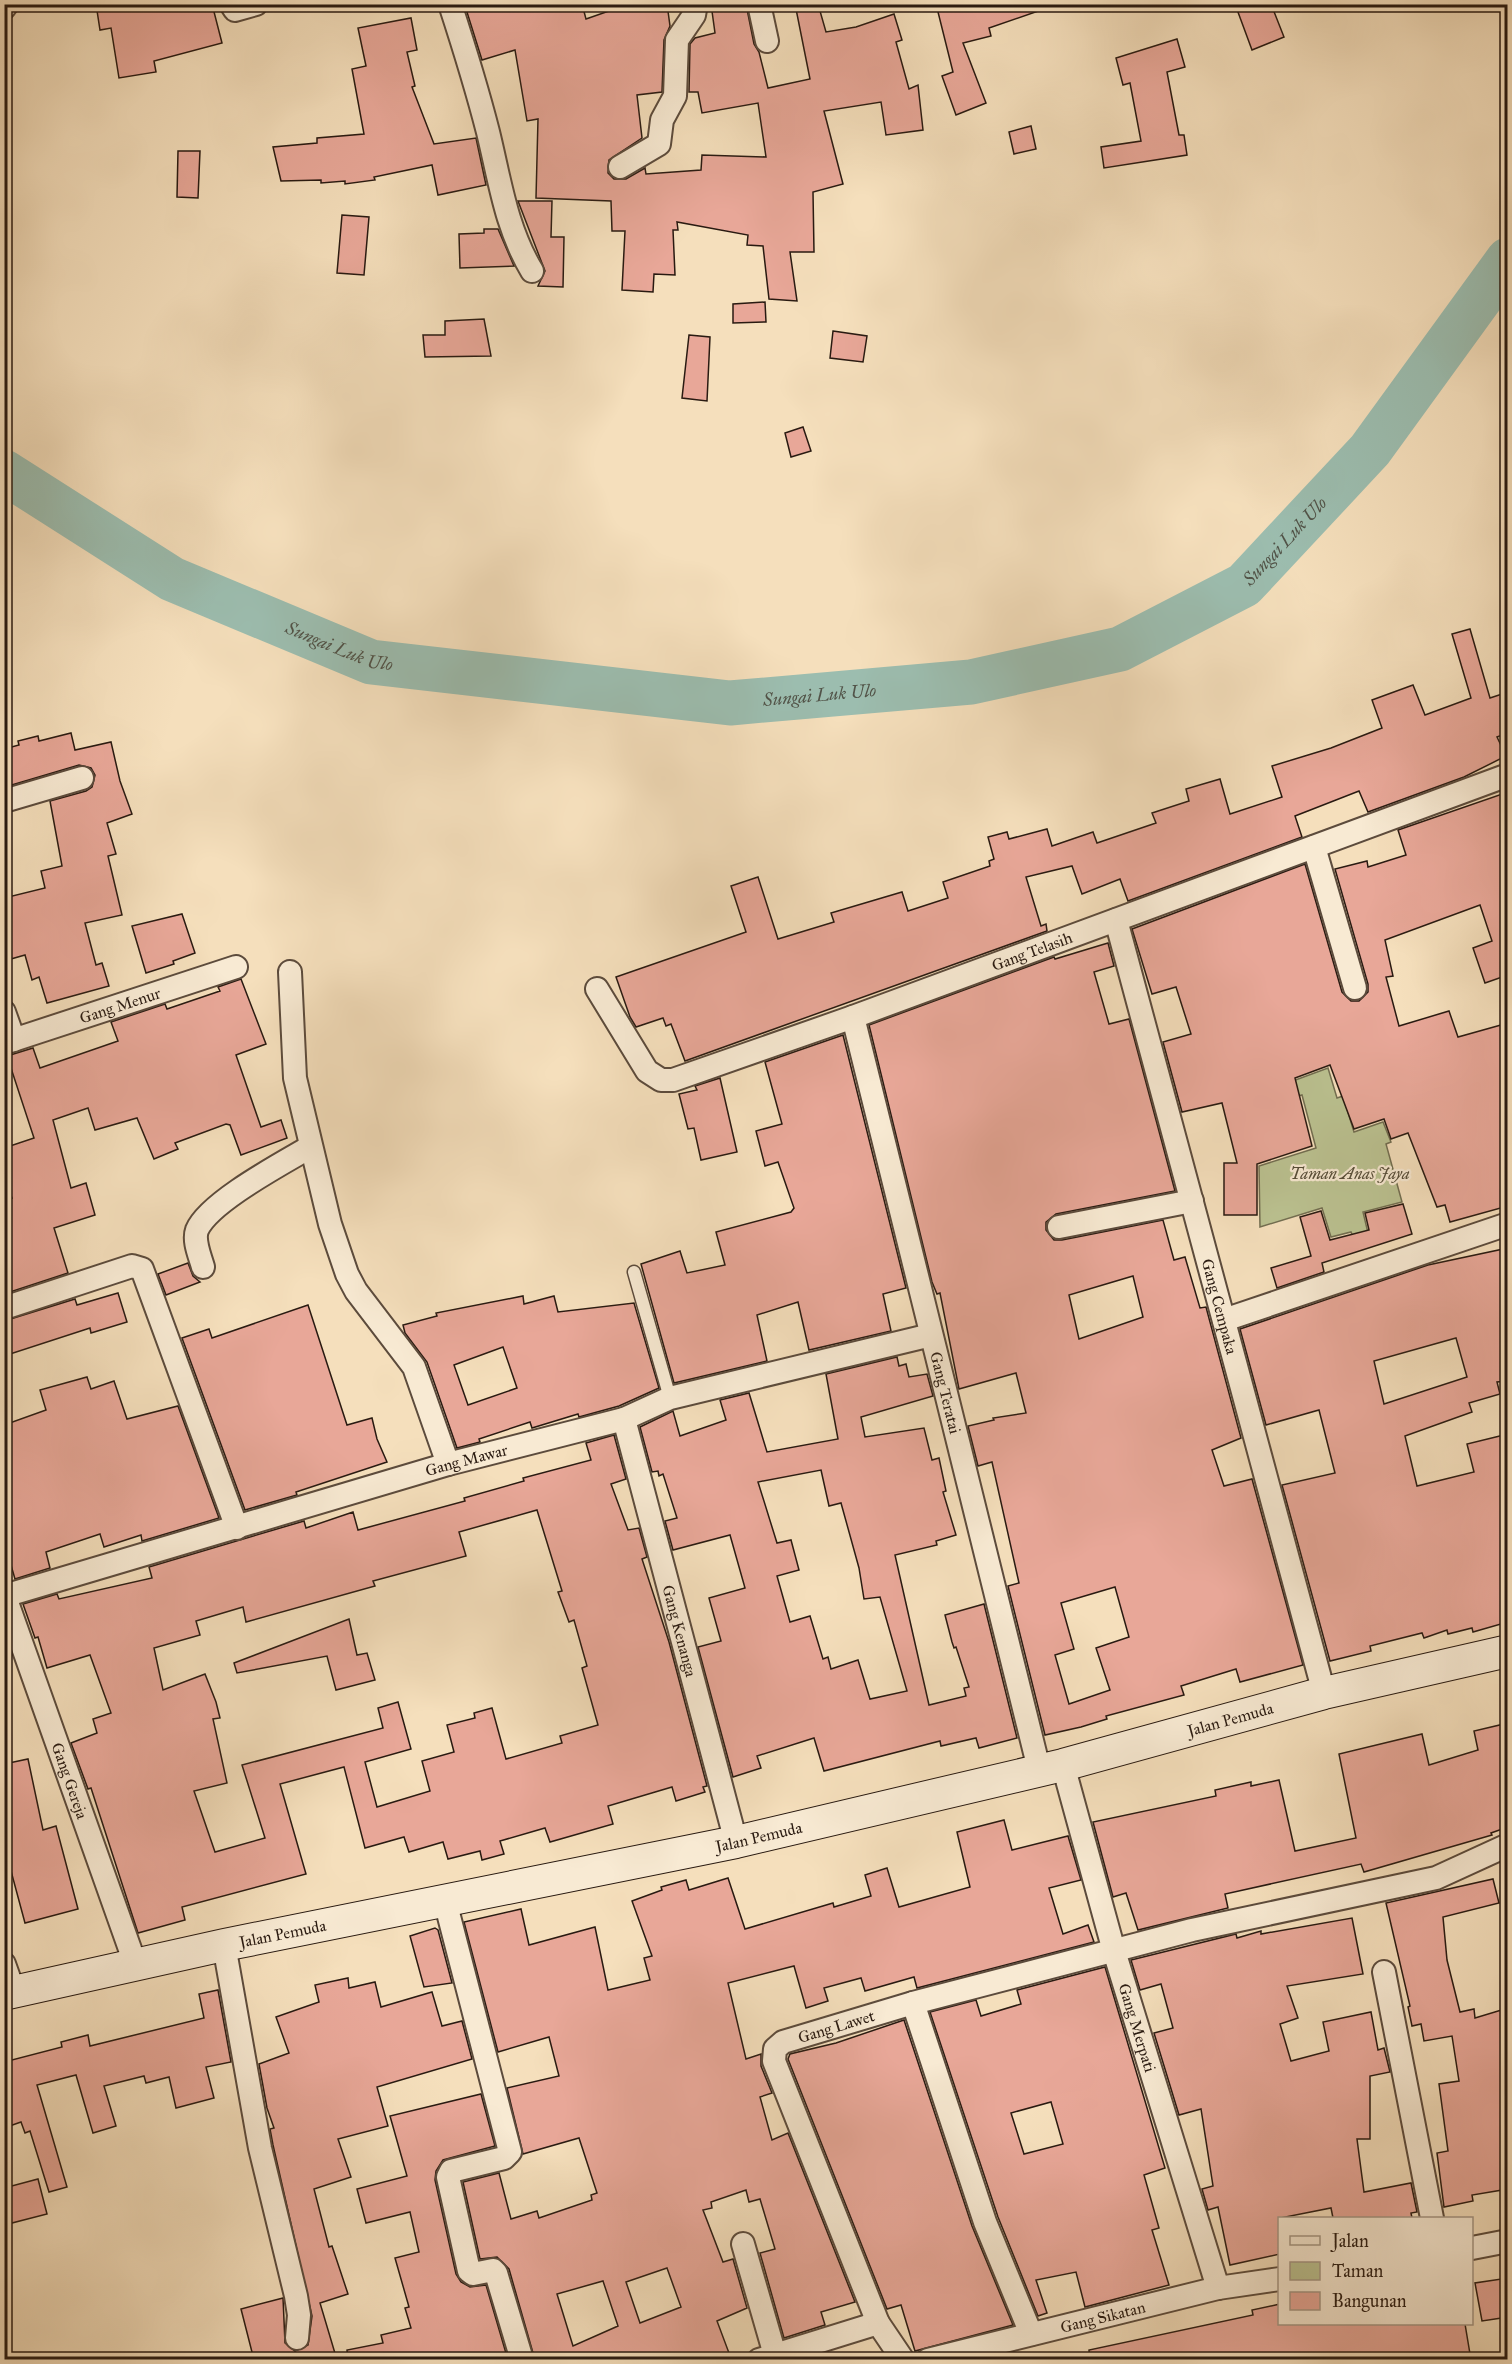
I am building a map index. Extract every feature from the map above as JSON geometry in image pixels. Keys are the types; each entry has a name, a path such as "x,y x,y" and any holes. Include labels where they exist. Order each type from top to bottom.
{"main road":[{"name":"Jalan Pemuda","path":"8,1983 136,1966 224,1945 736,1842 1051,1767 1324,1693 1508,1651"}],"street":[{"path":"4,8 7,4"},
{"path":"231,4 235,10 256,4"},
{"path":"450,4 488,131 508,221 518,248 532,271"},
{"path":"620,167 659,144 663,120 675,96 677,40 694,15 696,4"},
{"path":"759,4 767,41"},
{"name":"Gang Telasih","path":"597,989 646,1071 661,1080 673,1080 853,1017 1508,776"},
{"path":"4,801 82,778"},
{"path":"1314,847 1355,988"},
{"name":"Gang Cempaka","path":"1116,920 1324,1693"},
{"name":"Gang Menur","path":"9,1041 236,967"},
{"path":"290,972 294,1078 310,1147 347,1274 356,1291 414,1367 448,1464"},
{"path":"4,1012 9,1041"},
{"name":"Gang Teratai","path":"853,1017 931,1335 1051,1767"},
{"path":"203,1267 196,1238 204,1219 254,1181 310,1147"},
{"path":"1059,1227 1192,1201"},
{"path":"1224,1320 1508,1224"},
{"path":"4,1308 132,1266 142,1269 237,1528"},
{"name":"Gang Mawar","path":"5,1595 448,1464 624,1419 670,1398 931,1335"},
{"name":"Gang Kenanga","path":"624,1419 736,1842"},
{"name":"Gang Gereja","path":"5,1595 136,1966"},
{"name":"Gang Merpati","path":"1051,1767 1114,1951 1218,2288"},
{"name":"Gang Lawet","path":"878,2323 774,2061 775,2049 783,2042 913,2003 1192,1930 1436,1878 1508,1845"},
{"path":"445,1901 510,2152 504,2158 451,2171 447,2177 469,2271 473,2274 493,2270 496,2273 522,2360"},
{"path":"224,1945 260,2148 296,2296 299,2315 297,2338"},
{"path":"1384,1972 1432,2217"},
{"path":"913,2003 985,2222 1031,2334"},
{"path":"1473,2248 1508,2241"},
{"path":"743,2244 767,2357 878,2323 903,2360"},
{"name":"Gang Sikatan","path":"928,2360 1218,2288 1278,2279"}],"lane":[{"path":"634,1272 670,1398"}],"green space":[{"name":"Taman Anas Jaya","path":"1328,1068 1337,1098 1343,1096 1354,1132 1383,1122 1391,1142 1386,1144 1402,1202 1363,1212 1368,1233 1353,1237 1351,1232 1331,1237 1322,1208 1260,1227 1259,1166 1316,1148 1302,1095 1294,1097 1290,1082"}],"building":[{"path":"96,4 212,4 222,43 154,61 156,72 119,78 111,28 100,30"},
{"path":"481,4 582,4 586,19 629,4 667,4 670,26 664,40 662,92 637,95 642,138 609,160 608,173 614,179 626,179 645,168 646,174 701,170 702,155 766,157 758,103 702,113 698,92 689,92 690,44 695,38 715,33 711,4 746,4 754,44 759,52 768,88 810,79 795,4 818,4 826,32 856,27 894,14 902,40 896,42 909,89 918,85 923,130 886,135 881,102 824,111 843,184 813,192 814,252 790,252 797,301 769,299 763,246 747,245 748,235 677,222 678,230 673,230 675,275 654,274 653,292 622,290 625,231 612,231 611,201 536,198 538,119 527,121 515,50 482,60 466,9"},
{"path":"936,4 1046,4 1047,8 989,28 991,36 963,43 986,103 956,115 942,76 953,72"},
{"path":"1235,4 1271,4 1284,37 1252,50"},
{"path":"411,18 417,50 407,52 415,86 412,87 434,144 476,138 486,185 438,195 432,165 374,177 375,180 345,184 345,181 321,183 321,180 281,181 273,147 317,143 317,138 364,134 352,69 366,66 358,28"},
{"path":"1177,39 1185,67 1167,72 1179,135 1184,135 1187,155 1104,168 1101,147 1141,141 1130,83 1123,85 1116,58"},
{"path":"1031,126 1036,149 1014,154 1009,132"},
{"path":"178,151 200,151 198,198 177,197"},
{"path":"518,201 552,201 551,237 564,237 563,287 538,286 545,271"},
{"path":"342,215 369,217 364,275 337,273"},
{"path":"484,229 498,229 514,266 460,268 459,234 484,233"},
{"path":"765,302 766,322 733,323 733,304"},
{"path":"484,319 491,356 425,357 423,335 445,335 445,321"},
{"path":"833,331 867,336 863,362 830,358"},
{"path":"689,335 710,337 707,401 682,398"},
{"path":"803,427 811,451 791,457 785,433"},
{"path":"1470,629 1490,698 1508,692 1508,733 1497,737 1506,756 1464,777 1368,812 1359,791 1295,816 1302,837 1128,901 1120,879 1082,894 1072,866 1026,877 1041,926 1046,924 1047,931 685,1061 671,1024 666,1026 663,1018 636,1027 630,1017 616,977 746,932 731,886 758,877 778,939 834,922 831,913 902,892 908,911 948,898 943,882 990,866 989,861 994,859 988,837 1007,832 1009,839 1047,829 1052,846 1093,832 1097,843 1156,823 1152,813 1189,801 1186,789 1220,779 1230,814 1282,797 1272,766 1331,748 1382,728 1372,700 1413,685 1425,715 1471,698 1452,634"},
{"path":"71,733 75,750 111,742 120,781 132,814 107,823 116,854 108,856 122,915 85,923 96,965 102,963 109,986 47,1003 39,977 32,980 25,955 4,961 4,898 45,888 41,871 62,866 50,801 86,791 92,787 95,775 91,768 79,765 5,787 4,749 19,745 18,741 38,736 39,741"},
{"path":"1508,792 1508,975 1485,983 1473,948 1492,941 1480,905 1385,940 1393,976 1386,977 1399,1026 1449,1011 1458,1037 1508,1023 1508,1206 1450,1222 1445,1205 1437,1207 1408,1133 1391,1139 1384,1119 1354,1129 1330,1065 1295,1078 1312,1146 1257,1164 1257,1215 1224,1215 1224,1163 1237,1163 1222,1103 1182,1112 1163,1042 1191,1034 1176,987 1152,994 1132,929 1305,864 1342,992 1351,1001 1359,1001 1368,992 1368,984 1335,869 1367,861 1368,867 1406,855 1398,830"},
{"path":"182,914 195,953 173,961 174,964 146,973 132,926"},
{"path":"1108,943 1114,966 1094,972 1109,1024 1129,1019 1175,1191 1056,1214 1046,1222 1046,1230 1054,1240 1062,1240 1163,1220 1174,1260 1185,1257 1200,1308 1206,1307 1241,1438 1212,1450 1224,1486 1252,1479 1303,1665 1240,1682 1236,1669 1181,1686 1184,1695 1106,1716 1107,1719 1081,1727 1045,1735 1008,1586 1019,1583 992,1462 978,1466 968,1426 994,1420 993,1418 1026,1413 1016,1373 959,1389 940,1293 937,1294 932,1282 869,1025 1054,957 1055,959","holes":["1133,1276 1143,1317 1079,1339 1069,1295","1115,1587 1129,1637 1096,1648 1110,1690 1069,1704 1055,1655 1074,1649 1061,1603"]},
{"path":"241,979 266,1044 236,1055 261,1127 281,1120 287,1138 241,1155 230,1125 226,1124 175,1143 178,1149 154,1159 137,1118 95,1130 88,1108 53,1120 71,1188 86,1183 95,1215 54,1228 68,1273 4,1294 4,1199 12,1198 4,1175 4,1148 34,1138 7,1056 33,1048 40,1068 118,1041 111,1022 165,1004 167,1009 220,991 218,987"},
{"path":"843,1035 906,1288 883,1294 891,1331 809,1350 798,1302 757,1315 767,1361 674,1383 641,1264 680,1251 687,1273 725,1265 716,1232 791,1212 794,1208 778,1162 765,1166 756,1131 782,1124 765,1062"},
{"path":"720,1078 737,1152 701,1160 694,1128 688,1129 679,1094 697,1090 695,1086"},
{"path":"1403,1204 1412,1234 1322,1263 1324,1272 1277,1288 1271,1268 1311,1256 1300,1217 1321,1211 1330,1240 1369,1230 1365,1213"},
{"path":"1508,1248 1508,1381 1497,1382 1500,1394 1469,1403 1472,1412 1405,1436 1417,1486 1474,1472 1467,1444 1508,1434 1508,1463 1501,1465 1508,1503 1508,1622 1473,1632 1472,1628 1448,1634 1447,1630 1424,1638 1422,1633 1370,1646 1371,1651 1330,1661 1282,1485 1335,1473 1319,1410 1266,1425 1240,1329 1428,1265","holes":["1456,1338 1467,1377 1384,1404 1374,1361"]},
{"path":"188,1263 193,1276 200,1282 166,1295 158,1274"},
{"path":"118,1293 127,1322 91,1333 90,1328 4,1356 4,1321 75,1299 77,1305"},
{"path":"523,1296 524,1304 554,1296 558,1312 634,1303 659,1388 619,1406 579,1417 578,1414 532,1428 530,1422 479,1439 480,1442 457,1448 427,1362 405,1333 403,1325 437,1316 436,1313","holes":["503,1347 517,1388 468,1405 454,1365"]},
{"path":"308,1305 347,1425 372,1418 377,1439 387,1462 296,1492 297,1495 245,1510 182,1338 209,1329 212,1338"},
{"path":"897,1357 899,1366 906,1364 909,1377 927,1374 933,1396 861,1417 865,1437 924,1428 932,1460 939,1458 946,1491 943,1492 956,1535 936,1541 937,1545 895,1555 929,1705 966,1696 964,1688 969,1687 956,1647 954,1648 952,1642 945,1615 984,1604 1017,1738 979,1748 976,1738 941,1746 940,1741 824,1771 814,1738 757,1756 761,1768 733,1777 698,1647 721,1641 709,1598 745,1588 730,1535 673,1550 665,1521 677,1518 663,1474 659,1476 658,1471 652,1472 640,1427 673,1411 680,1436 726,1420 720,1400 749,1393 767,1452 838,1439 826,1374","holes":["821,1470 829,1506 841,1503 859,1568 864,1599 880,1597 907,1691 870,1699 858,1660 831,1669 828,1657 823,1659 810,1616 790,1622 777,1576 799,1570 791,1540 777,1543 758,1482"]},
{"path":"87,1377 91,1389 114,1381 127,1419 178,1406 219,1518 142,1541 141,1535 104,1547 100,1534 46,1552 50,1568 15,1579 4,1541 4,1425 46,1410 40,1390"},
{"path":"614,1435 626,1479 611,1484 628,1530 639,1528 647,1557 642,1559 669,1642 707,1786 703,1787 705,1792 676,1801 672,1787 608,1806 613,1824 550,1842 545,1828 500,1841 504,1854 482,1860 480,1851 448,1859 443,1842 409,1852 404,1837 365,1848 344,1767 280,1784 306,1874 182,1907 185,1920 138,1933 91,1788 88,1789 71,1743 97,1733 93,1719 111,1713 90,1655 47,1668 38,1637 35,1638 23,1604 57,1594 59,1599 152,1578 149,1567 304,1521 306,1528 353,1512 358,1530 465,1501 464,1498 524,1481 523,1478 591,1460 586,1443","holes":["537,1510 562,1591 558,1592 569,1622 574,1620 587,1666 582,1668 598,1725 560,1736 562,1743 506,1759 492,1708 474,1713 475,1718 447,1725 454,1752 422,1761 430,1791 377,1807 365,1762 411,1749 398,1702 378,1708 383,1728 242,1765 265,1838 215,1852 194,1791 227,1783 213,1719 220,1718 216,1702 205,1674 163,1690 154,1648 200,1635 196,1621 243,1607 246,1622 375,1586 373,1581 466,1556 459,1532"]},
{"path":"349,1619 357,1655 367,1653 375,1680 336,1690 327,1656 237,1673 234,1663"},
{"path":"1504,1724 1508,1739 1508,1827 1491,1833 1492,1835 1364,1872 1361,1864 1225,1894 1228,1908 1138,1930 1126,1893 1113,1897 1093,1822 1216,1796 1215,1790 1251,1782 1251,1786 1279,1780 1295,1851 1356,1838 1339,1754 1422,1734 1429,1765 1478,1750 1474,1731"},
{"path":"28,1759 43,1830 56,1826 78,1909 25,1923 4,1845 4,1764"},
{"path":"1004,1820 1012,1850 1068,1836 1081,1880 1049,1888 1063,1934 1088,1925 1094,1942 917,1988 914,1977 865,1991 861,1978 824,1988 828,2001 806,2008 794,1966 728,1983 746,2059 761,2054 761,2066 772,2093 760,2097 772,2140 788,2133 855,2302 821,2312 825,2325 784,2338 760,2253 775,2249 760,2199 749,2202 746,2190 711,2202 712,2208 703,2210 723,2262 733,2259 747,2308 717,2321 729,2353 713,2360 535,2360 509,2269 497,2257 480,2259 463,2182 499,2173 511,2219 537,2211 539,2218 592,2200 591,2195 597,2193 579,2138 523,2154 507,2088 559,2076 549,2037 498,2052 464,1922 521,1909 529,1945 595,1927 608,1990 650,1980 644,1958 652,1956 632,1901 662,1890 661,1887 686,1880 689,1890 728,1878 745,1929 833,1903 834,1907 871,1896 865,1875 887,1868 899,1907 970,1887 957,1832","holes":["667,2268 681,2307 640,2323 626,2282","603,2281 618,2326 573,2346 557,2294"]},
{"path":"1493,1879 1499,1903 1443,1917 1447,1960 1460,2012 1474,2009 1475,2018 1508,2008 1508,2189 1472,2195 1473,2201 1444,2207 1437,2153 1448,2151 1439,2084 1459,2081 1452,2036 1424,2041 1421,2024 1412,2026 1408,2007 1410,2006 1386,1903"},
{"path":"1352,1918 1363,1974 1287,1986 1298,2018 1280,2024 1291,2061 1329,2051 1323,2022 1371,2012 1378,2050 1384,2048 1390,2072 1370,2076 1370,2139 1357,2139 1364,2192 1411,2183 1417,2212 1411,2213 1412,2217 1333,2217 1331,2208 1278,2217 1278,2254 1230,2265 1218,2207 1208,2210 1202,2189 1213,2186 1201,2109 1179,2115 1154,2033 1173,2028 1161,1984 1140,1990 1131,1960 1236,1934 1237,1938 1261,1931 1261,1934"},
{"path":"435,1928 438,1930 452,1983 424,1987 410,1936"},
{"path":"1105,1967 1165,2168 1144,2175 1159,2228 1152,2230 1169,2285 1085,2307 1076,2272 1036,2280 1047,2313 1038,2316 998,2217 930,2012 976,2000 981,2016 1021,2004 1017,1990","holes":["1051,2102 1063,2144 1024,2154 1011,2113"]},
{"path":"348,1978 349,1988 375,1982 381,2007 432,1992 442,2026 462,2021 472,2059 377,2087 388,2126 338,2139 351,2177 314,2189 329,2247 332,2246 348,2294 320,2303 337,2360 254,2360 241,2309 283,2298 285,2343 295,2351 308,2345 312,2316 273,2145 270,2129 274,2128 267,2108 259,2064 289,2053 276,2017 319,2002 315,1985"},
{"path":"218,1990 231,2062 206,2067 214,2098 176,2108 169,2077 146,2083 144,2076 104,2086 116,2126 93,2133 76,2075 37,2085 67,2187 49,2192 30,2131 25,2133 21,2122 4,2128 4,2062 62,2047 61,2042 88,2035 90,2046 204,2018 199,1994"},
{"path":"904,2020 972,2226 1013,2325 915,2351 901,2305 887,2309 788,2059 790,2054 836,2043"},
{"path":"481,2094 495,2146 443,2160 436,2171 435,2180 456,2274 461,2282 470,2287 486,2285 508,2360 348,2360 347,2350 383,2343 381,2335 411,2328 405,2308 409,2307 395,2258 419,2252 410,2212 366,2223 357,2189 407,2176 390,2116"},
{"path":"38,2179 47,2214 8,2224 4,2210 4,2188"},
{"path":"1508,2278 1508,2317 1482,2321 1475,2283"},
{"path":"1278,2304 1278,2325 1465,2325 1471,2360 1090,2360 1089,2350 1253,2315 1252,2310"}],"waterway":[{"name":"Sungai Luk Ulo","path":"4,472 172,579 371,662 730,703 971,682 1120,649 1244,585 1370,450 1508,260"}]}
